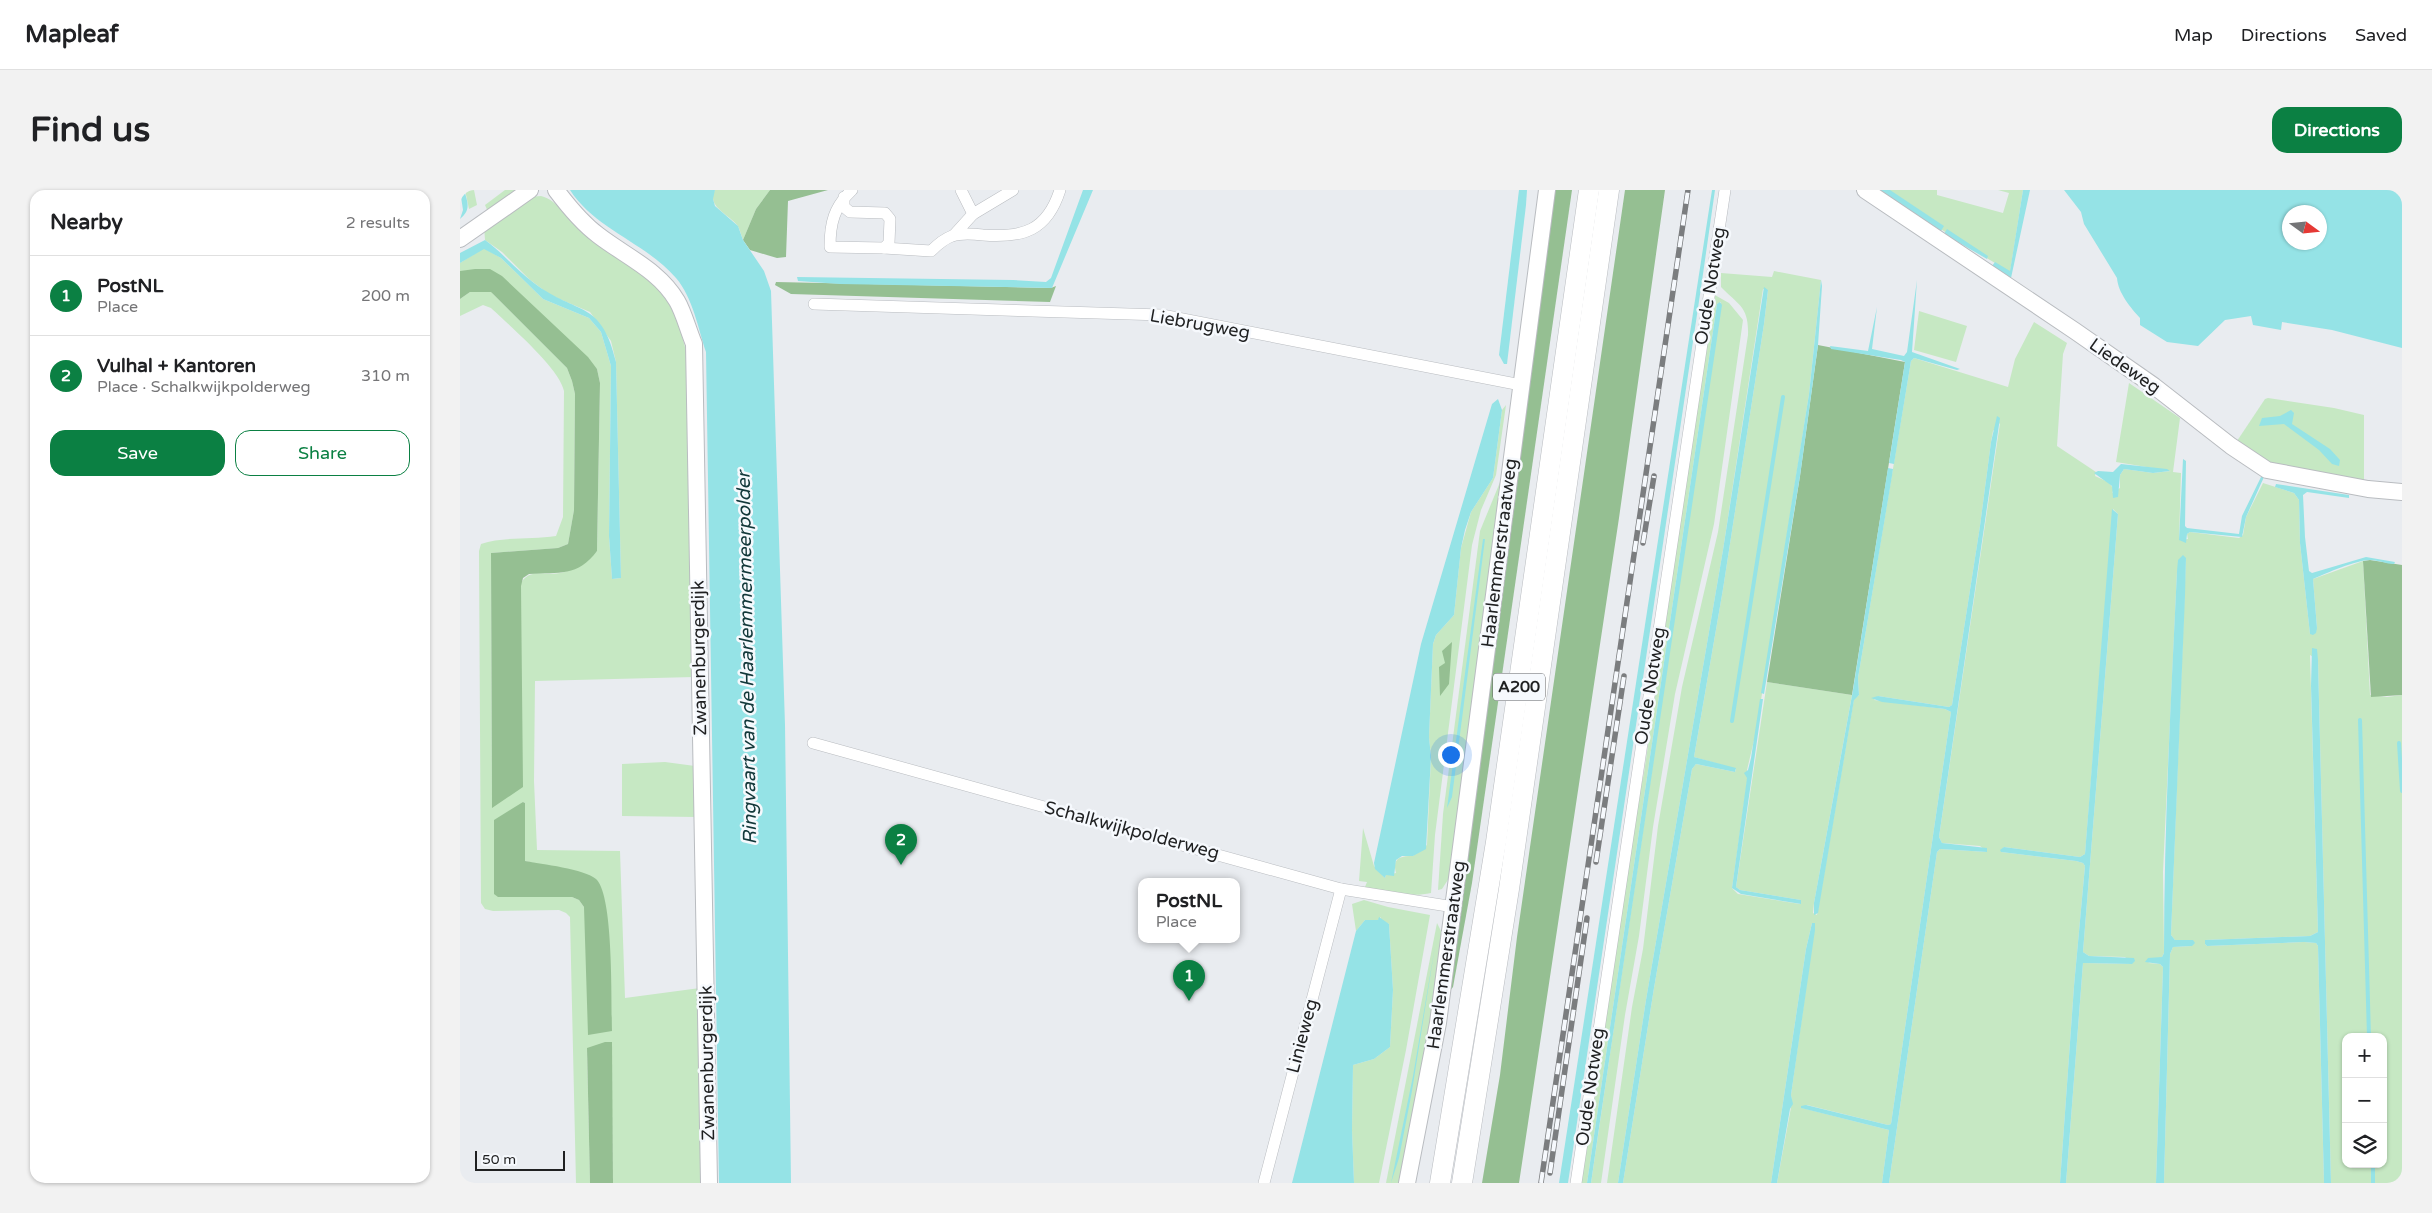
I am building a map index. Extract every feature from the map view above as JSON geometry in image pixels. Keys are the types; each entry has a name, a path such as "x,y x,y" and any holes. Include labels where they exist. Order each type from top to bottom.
{"highway":[{"name":"A200","path":"1440,1183 1496,842 1589,190"},
{"name":"A200","path":"1462,1183 1479,1088 1509,889 1609,190"}],"street":[{"path":"460,238 530,190"},
{"name":"Zwanenburgerdijk","path":"556,190 568,206 598,234 638,261 659,279 677,301 694,344 709,1183"},
{"path":"961,190 973,214"},
{"path":"848,194 834,213 830,225 830,247 931,251 940,242 954,235 973,214 1012,190"},
{"path":"954,235 1016,235 1034,230 1047,217 1060,190"},
{"name":"Haarlemmerstraatweg","path":"1407,1183 1438,1023 1547,190"},
{"name":"Oude Notweg","path":"1576,1183 1725,190"},
{"name":"Liedeweg","path":"1865,190 2099,347 2267,470 2368,489 2402,492"},
{"path":"848,194 844,207 850,212 885,213 890,219 889,243 884,248"},
{"name":"Liebrugweg","path":"814,304 1162,315 1521,385"},
{"name":"Schalkwijkpolderweg","path":"813,743 1342,889 1454,907"},
{"name":"Linieweg","path":"1264,1183 1342,889"}],"green space":[{"path":"465,190 474,190 477,205 469,209"},
{"path":"505,190 520,190 488,212 485,205"},
{"path":"715,190 770,190 756,209 743,240 737,225 713,201"},
{"path":"770,190 828,190 788,201 786,257 777,258 750,250 743,240 756,209"},
{"path":"1553,190 1572,190 1472,883 1453,987 1449,992"},
{"path":"1625,190 1665,190 1619,518 1519,1183 1482,1183 1500,1075 1517,937"},
{"path":"1883,190 1937,190 1937,195 2003,213 2009,193 1998,190 2023,190 2010,272 1960,242"},
{"path":"541,196 547,198 558,206 584,232 642,274 656,287 677,320 684,343 690,372 694,677 535,681 534,781 537,850 620,851 625,998 700,988 703,1183 613,1183 611,1042 587,1049 590,1183 576,1183 570,917 559,910 493,911 485,909 481,903 479,551 481,544 490,542 556,536 563,517 564,391 553,371 544,360 491,308 483,305 460,316 460,299 470,292 491,292 460,271 460,263 484,248 501,258 543,299 589,318 601,332 611,366 609,536 612,579 621,578 616,362 611,341 590,312 550,295 529,279 502,252 485,240 484,226 529,197","holes":["491,292 597,369 600,383 597,551 579,565 567,571 554,574 534,574 524,579 520,586 492,808 491,553 558,548 568,544 574,510 575,394 567,368","523,802 525,803 525,861 587,875 596,880 602,891 584,907 579,900 572,897 494,894"]},
{"path":"490,269 502,276 588,357 597,369 600,383 597,551 583,565 567,572 529,574 523,578 521,586 523,787 492,808 491,553 558,548 568,544 574,510 575,394 567,368 491,292 470,292 460,299 460,271"},
{"path":"1774,271 1821,280 1809,394 1756,732 1747,770 1747,782 1732,888 1738,894 1800,904 1801,900 1740,890 1736,887 1767,682 1852,695 1814,903 1813,913 1817,915 1854,699 1859,695 1858,678 1911,361 1914,358 2008,387 2015,359 2034,322 2067,343 2063,354 2057,446 2096,472 2095,476 2108,482 2114,489 2112,493 2120,488 2120,475 2124,469 2153,473 2171,471 2116,462 2129,383 2180,418 2173,472 2181,473 2179,540 2188,539 2187,534 2190,532 2239,538 2243,535 2246,517 2263,483 2294,493 2299,500 2300,543 2310,634 2317,628 2313,579 2363,561 2370,695 2387,697 2402,695 2402,1183 2331,1183 2318,660 2310,655 2318,932 2310,936 2205,940 2205,944 2207,946 2304,942 2316,943 2318,946 2324,1183 2164,1183 2170,954 2173,947 2192,946 2193,940 2175,940 2171,935 2186,558 2177,571 2163,872 2164,953 2162,957 2148,963 2160,964 2163,967 2156,1183 2066,1183 2083,963 2132,964 2125,957 2089,956 2083,952 2118,514 2113,509 2085,854 2080,857 2004,847 2001,852 2076,861 2083,863 2085,866 2074,986 2060,1183 1889,1183 1937,852 1940,849 1987,852 1980,846 1942,843 1939,837 2000,423 1993,431 1991,442 1952,705 1949,707 1878,696 1874,700 1945,709 1951,712 1891,1124 1888,1125 1807,1105 1802,1108 1889,1130 1882,1183 1777,1183 1792,1102 1791,1095 1815,924 1812,923 1806,949 1771,1183 1623,1183 1692,769 1696,764 1735,772 1736,769 1694,757 1723,589 1764,324 1768,290 1763,289 1723,550 1646,1000 1618,1183 1607,1183 1632,1007 1643,949 1658,826 1682,687 1718,532 1748,335 1747,318 1737,302 1721,287 1721,273 1772,277"},
{"path":"776,282 1051,288 1056,286 1050,302 791,294 775,285"},
{"path":"1713,294 1729,303 1743,320 1714,524 1675,694 1653,827 1639,936 1625,1015 1601,1183 1591,1183 1721,302 1717,304 1587,1183 1580,1183 1634,816 1644,773"},
{"path":"1919,311 1967,326 1956,362 1914,350"},
{"path":"1818,345 1905,362 1852,695 1767,682 1800,476"},
{"path":"2265,399 2334,408 2364,415 2364,481 2263,461 2235,444"},
{"path":"1506,405 1496,475 1481,510 1472,545 1435,835 1431,893 1414,895 1365,887 1367,882 1359,881 1363,828 1374,866 1385,878 1386,875 1396,873 1395,864 1398,859 1413,856 1427,845 1433,644 1436,635 1454,615 1461,548 1471,512 1493,478 1502,410"},
{"path":"1505,470 1451,875 1442,889 1438,890 1443,814 1480,531"},
{"path":"2370,560 2402,565 2402,695 2371,697 2363,561"},
{"path":"1452,642 1449,684 1440,696 1439,667 1445,663 1442,651"},
{"path":"665,762 695,766 696,817 622,816 622,764"},
{"path":"523,802 525,803 525,861 583,872 596,879 602,889 609,927 612,1031 588,1035 584,907 579,900 572,897 498,897 494,894 494,820"},
{"path":"1364,900 1388,907 1430,915 1406,1050 1379,1183 1354,1183 1352,1130 1353,1065 1374,1059 1390,1047 1393,990 1389,924 1381,920 1381,917 1378,920 1365,920 1356,931 1352,904"},
{"path":"1437,923 1442,933 1439,968 1420,1087 1401,1183 1386,1183"},
{"path":"605,1042 612,1042 613,1183 590,1183 587,1048"}],"water":[{"path":"460,190 464,190 468,206 460,219 463,210"},
{"name":"Ringvaart van de Haarlemmermeerpolder","path":"570,190 715,190 713,199 715,206 738,226 743,240 764,271 771,291 785,725 791,1183 719,1183 706,352 691,304 676,278 650,255 593,215"},
{"path":"1083,190 1093,190 1052,288 840,284 798,281 797,277 1046,282 1051,278"},
{"path":"1519,190 1527,190 1526,205 1507,364 1504,364 1499,355"},
{"path":"1712,190 1715,190 1702,281 1568,1183 1559,1183"},
{"path":"1880,190 1890,190 1944,226 1941,231"},
{"path":"2023,190 2030,190 2011,278 1992,266 1995,262 2010,271"},
{"path":"2064,190 2402,190 2402,348 2332,330 2282,322 2281,330 2253,325 2251,316 2225,320 2198,346 2167,342 2140,325 2140,318 2122,295 2117,278 2084,224 2081,212"},
{"path":"1947,229 1988,256 1987,259 1944,234"},
{"path":"485,240 534,283 586,311 595,318 610,342 616,362 621,578 612,579 609,536 611,366 601,332 589,318 543,299 501,258 484,249 460,263 460,253"},
{"path":"1821,280 1818,345 1800,476 1764,694 1761,693 1809,394"},
{"path":"1917,280 1912,352 1960,369 1957,370 1914,358 1911,361 1894,464 1889,463 1905,362 1831,349 1830,346 1868,351 1877,307 1872,349 1904,356 1907,352"},
{"path":"1764,287 1768,290 1764,324 1723,589 1694,757 1736,768 1735,772 1696,764 1692,769 1623,1183 1618,1183 1646,1000 1723,550"},
{"path":"1720,302 1722,305 1591,1183 1587,1183 1717,304"},
{"path":"1498,399 1502,410 1493,478 1471,512 1465,530 1461,548 1454,615 1436,635 1433,644 1429,737 1431,757 1426,849 1413,856 1402,856 1396,860 1394,876 1386,875 1385,878 1375,869 1374,863 1421,644 1492,404"},
{"path":"2291,410 2294,413 2292,424 2330,449 2340,460 2339,466 2332,464 2319,450 2284,424 2259,426 2262,418 2280,416"},
{"path":"1997,416 2000,418 1939,837 1942,843 1987,848 1987,852 1940,849 1937,852 1889,1183 1882,1183 1889,1130 1801,1108 1801,1106 1806,1105 1888,1125 1891,1124 1951,712 1945,709 1882,702 1871,698 1878,696 1949,707 1952,705 1991,442"},
{"path":"2183,459 2186,461 2185,526 2187,528 2239,534 2242,516 2261,477 2264,477 2246,517 2242,537 2190,532 2187,534 2186,543 2179,540"},
{"path":"2121,464 2167,469 2170,471 2153,473 2124,469 2120,475 2118,497 2113,498 2112,486 2094,473 2098,471 2113,472"},
{"path":"1888,468 1893,469 1858,678 1859,695 1854,700 1818,913 1814,915 1814,903 1853,690"},
{"path":"2276,484 2349,495 2349,498 2307,492 2303,495 2305,537 2309,571 2312,573 2366,557 2395,562 2394,564 2373,560 2357,562 2313,579 2317,628 2316,633 2313,635 2310,634 2300,543 2299,500 2294,493 2275,487"},
{"path":"2112,509 2118,514 2083,952 2089,956 2134,958 2135,961 2132,964 2083,963 2066,1183 2060,1183 2074,986 2085,866 2083,863 2076,861 2001,852 2000,850 2004,847 2080,857 2085,854"},
{"path":"1483,539 1485,539 1452,797 1447,808"},
{"path":"2183,555 2186,558 2185,596 2171,935 2175,940 2193,940 2195,943 2192,946 2173,947 2170,954 2164,1183 2156,1183 2163,967 2160,964 2145,962 2148,958 2162,957 2164,953 2172,666 2178,560"},
{"path":"2312,648 2317,649 2318,660 2331,1183 2324,1183 2318,946 2316,943 2304,942 2207,946 2205,944 2205,940 2310,936 2318,932 2311,686"},
{"path":"1760,699 1763,699 1736,887 1740,890 1801,900 1801,904 1741,894 1732,888 1747,778 1744,773 1748,770 1751,758"},
{"path":"1379,917 1389,924 1393,990 1390,1047 1374,1059 1353,1065 1352,1130 1354,1183 1292,1183 1356,931 1365,920 1378,920"},
{"path":"1812,923 1815,923 1815,930 1791,1095 1793,1104 1790,1109 1777,1183 1771,1183 1806,949"},
{"path":"1435,946 1412,1091 1399,1158 1391,1183 1413,1076"}],"waterway":[{"path":"1732,721 1783,397"},
{"path":"2360,720 2369,1033"},
{"path":"2399,743 2402,791"},
{"path":"2373,1168 2373,1183"}],"railway":[{"path":"1541,1183 1688,190"},
{"path":"1643,543 1654,476"},
{"path":"1596,862 1624,676"},
{"path":"1550,1173 1587,918"}],"place":[{"name":"Vulhal + Kantoren","path":"901,865"},
{"name":"PostNL","path":"1189,1001"}]}
